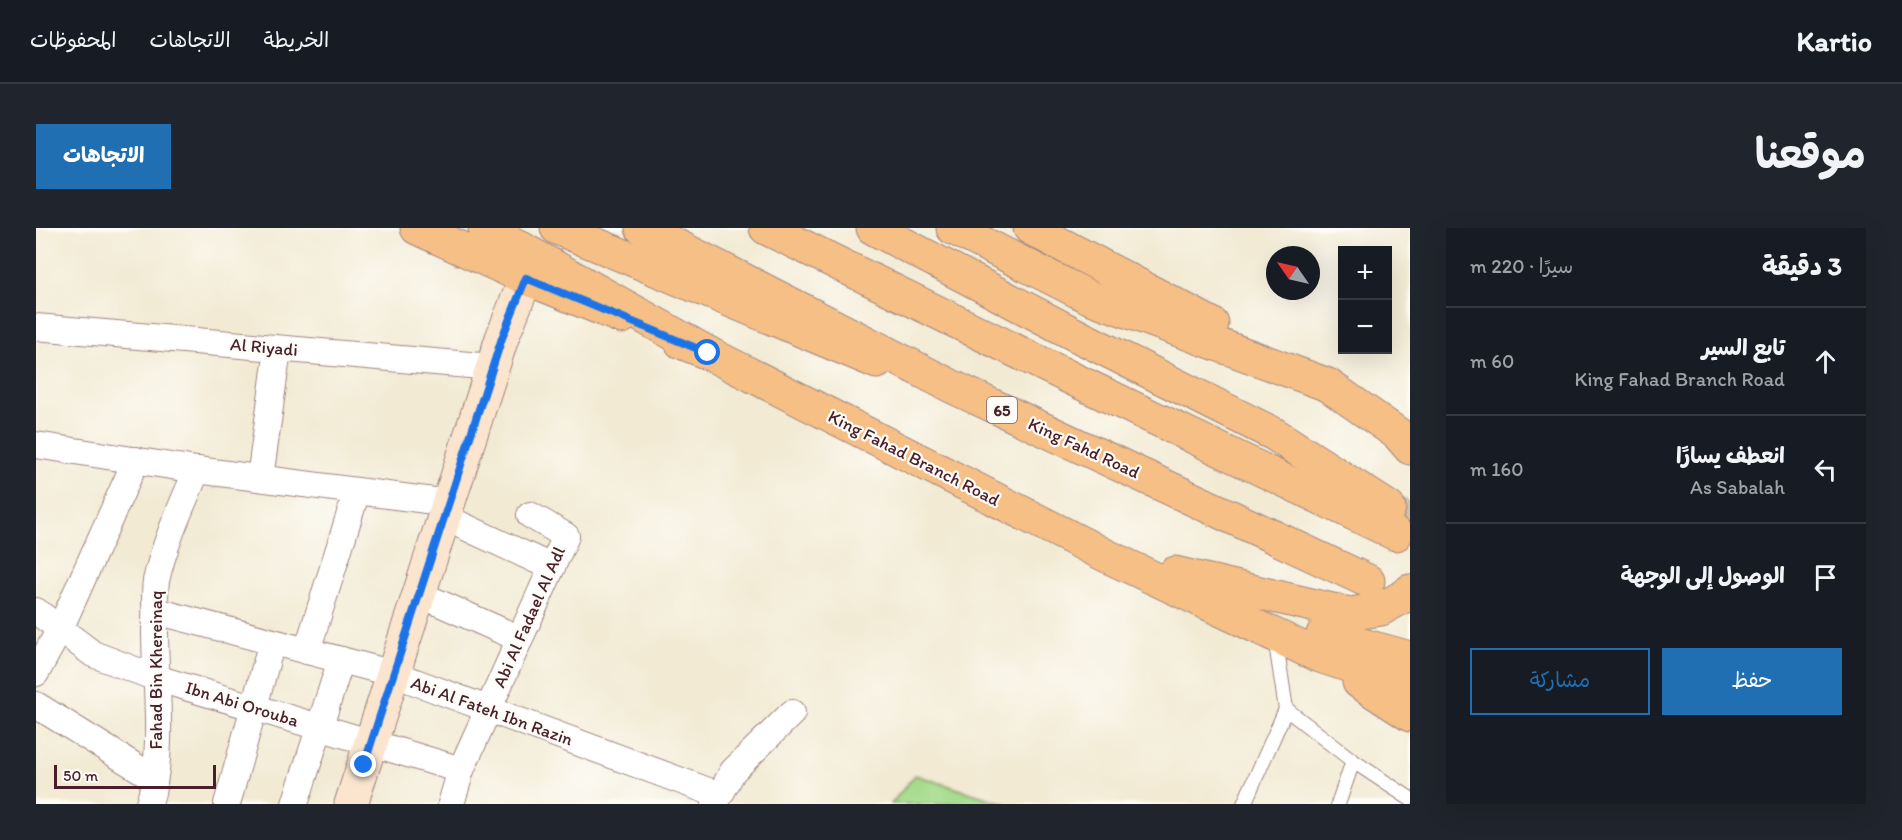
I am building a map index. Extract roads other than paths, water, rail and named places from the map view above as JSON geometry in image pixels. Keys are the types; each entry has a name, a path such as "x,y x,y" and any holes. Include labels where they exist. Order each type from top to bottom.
{"main road":[{"name":"King Fahad Branch Road","path":"417,228 526,278 708,353 1109,557 1275,636 1317,655 1410,686"},
{"path":"485,228 708,353"},
{"path":"557,228 870,360 953,387"},
{"name":"King Fahd Road","path":"642,228 953,387 1368,581"},
{"path":"766,228 1073,379 1393,521 1274,434 1076,335 873,228"},
{"path":"953,228 1089,297 1328,385 1398,434 1410,448"},
{"path":"1030,228 1328,385 1410,435"},
{"path":"351,804 492,367 526,278"},
{"path":"1328,385 1410,464"},
{"path":"1109,557 1350,614 1381,609 1410,591"},
{"path":"1109,557 1339,640 1410,658"},
{"path":"1317,655 1410,715"}],"street":[{"name":"Al Riyadi","path":"36,327 492,367"},
{"path":"260,478 278,349"},
{"path":"36,445 196,470 357,491 446,510 552,567"},
{"path":"36,674 60,629 136,460"},
{"name":"Fahad Bin Khereinaq","path":"149,804 154,789 158,724 156,583 172,532 196,470"},
{"path":"307,651 357,491"},
{"name":"Abi Al Fadael Al Adl","path":"451,804 461,770 566,536 530,515"},
{"path":"419,594 520,639"},
{"name":"Ibn Abi Orouba","path":"36,611 93,654 156,678 461,770"},
{"name":"Abi Al Fateh Ibn Razin","path":"156,611 394,674 717,800"},
{"path":"227,804 272,642"},
{"path":"295,804 341,660"},
{"path":"36,705 154,778"},
{"path":"717,800 733,771 792,713"}],"lane":[{"path":"1244,804 1286,709 1275,636"},
{"path":"1286,709 1353,761 1409,798"},
{"path":"1338,804 1353,761"}],"tunnel":[{"path":"1389,508 1410,522"}]}
